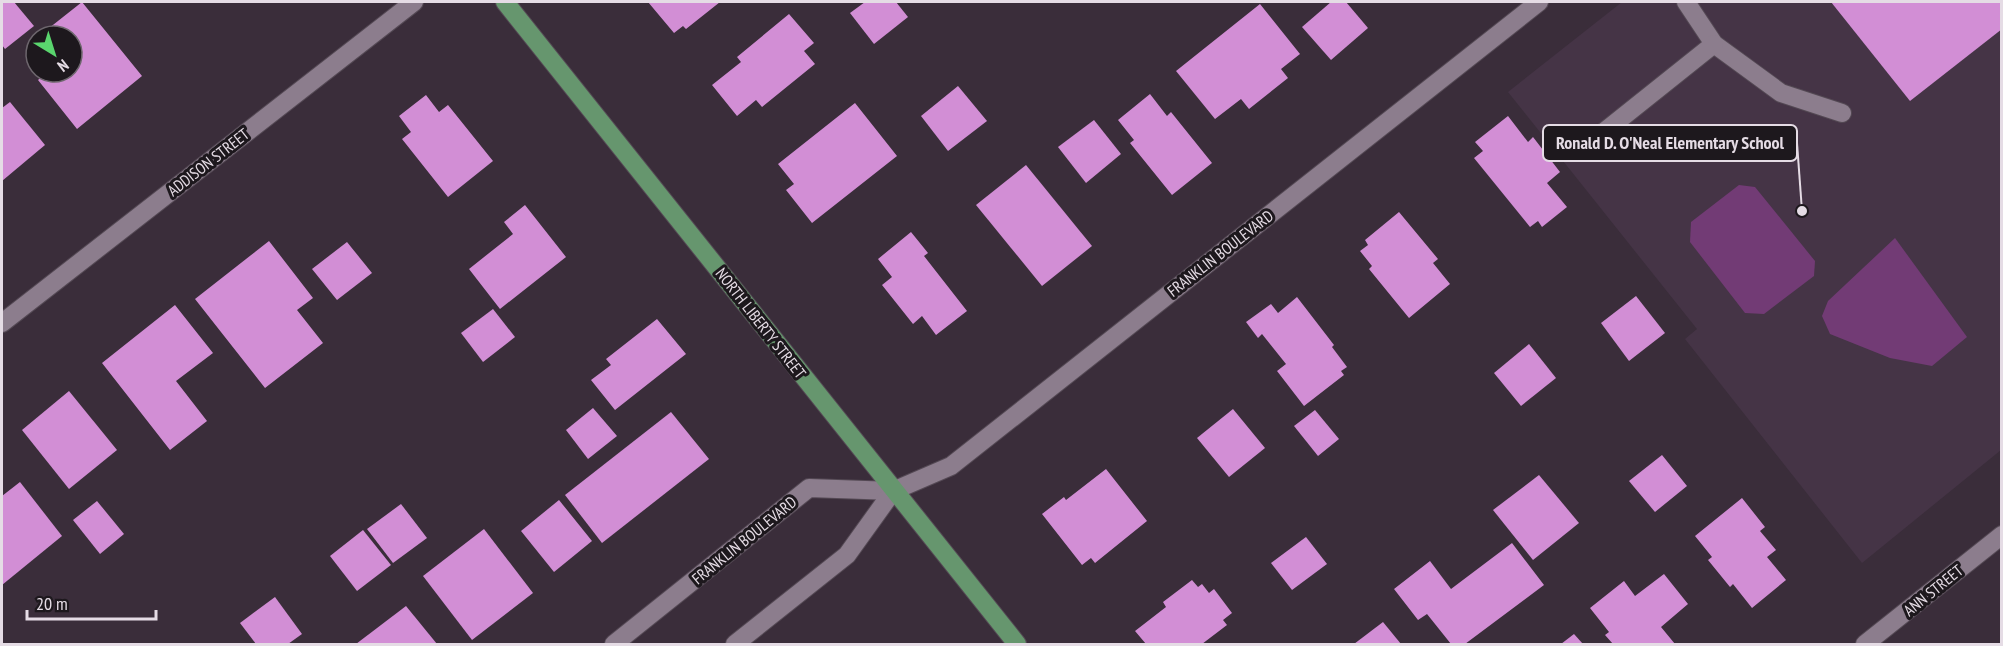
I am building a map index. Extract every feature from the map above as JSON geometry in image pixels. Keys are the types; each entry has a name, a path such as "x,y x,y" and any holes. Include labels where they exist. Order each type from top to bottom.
{"main road":[{"name":"NORTH LIBERTY STREET","path":"505,2 1017,645"}],"street":[{"name":"ADDISON STREET","path":"2,324 414,2"},
{"name":"FRANKLIN BOULEVARD","path":"614,645 809,488 893,490 951,466 1539,2"},
{"path":"1686,2 1714,44 1781,93 1842,113"},
{"path":"1580,151 1714,44"},
{"path":"735,645 847,555 893,490"},
{"name":"ANN STREET","path":"1865,645 2001,535"}],"shaded area":[{"path":"1622,2 2001,2 2001,450 1862,563 1685,339 1697,329 1508,92"},
{"path":"1739,185 1755,187 1815,261 1814,276 1764,314 1745,313 1690,242 1691,222"},
{"path":"1895,238 1967,337 1932,366 1890,358 1830,334 1822,316 1828,301"}],"building":[{"path":"2,2 14,2 32,24 24,24 24,34 5,49 2,45"},
{"path":"82,2 142,76 77,129 41,84 84,84 84,24 54,24"},
{"path":"648,2 720,2 686,29 683,26 674,33"},
{"path":"865,2 896,2 908,17 874,44 850,13"},
{"path":"1331,2 1346,2 1368,28 1331,60 1302,27"},
{"path":"1831,2 2002,2 2002,29 1910,101"},
{"path":"1260,4 1300,54 1281,69 1288,78 1249,109 1241,99 1215,119 1176,71"},
{"path":"789,14 814,43 804,51 815,64 762,107 756,100 737,116 712,85 741,62 737,57"},
{"path":"958,86 987,121 948,151 921,116"},
{"path":"1150,94 1167,116 1171,112 1212,163 1172,195 1130,143 1134,140 1118,120"},
{"path":"426,95 439,112 448,105 493,161 448,197 402,139 411,132 399,116"},
{"path":"10,102 45,145 2,181 2,108"},
{"path":"855,103 897,156 812,223 786,190 794,184 778,164"},
{"path":"1508,116 1528,142 1533,137 1560,172 1547,183 1567,207 1542,227 1538,221 1530,227 1474,158 1483,151 1475,142"},
{"path":"1094,120 1121,154 1086,183 1058,147"},
{"path":"1026,165 1092,246 1042,286 976,205"},
{"path":"525,205 566,257 500,309 469,269 513,234 504,222"},
{"path":"1399,212 1438,259 1433,263 1450,284 1409,318 1369,269 1372,266 1360,251 1368,245 1365,240"},
{"path":"911,232 928,253 924,256 967,311 936,335 922,316 913,324 882,285 892,277 878,259"},
{"path":"269,241 313,298 297,310 323,343 265,388 195,299"},
{"path":"347,242 372,273 337,300 312,269"},
{"path":"1636,296 1665,333 1629,361 1601,323"},
{"path":"1297,297 1334,345 1332,347 1347,367 1341,371 1344,375 1304,406 1277,371 1286,364 1262,334 1258,338 1246,322 1271,304 1278,313"},
{"path":"175,305 213,353 176,381 207,421 170,450 102,363"},
{"path":"493,309 515,337 483,362 461,333"},
{"path":"657,319 686,354 615,410 591,380 611,365 606,359"},
{"path":"1529,344 1556,378 1521,406 1494,373"},
{"path":"69,391 117,450 69,489 22,430"},
{"path":"593,408 617,436 588,459 566,430"},
{"path":"1233,409 1265,448 1229,477 1197,438"},
{"path":"1315,410 1339,439 1318,456 1294,426"},
{"path":"671,412 709,459 602,543 565,495"},
{"path":"1662,455 1687,486 1655,512 1629,481"},
{"path":"1106,469 1147,521 1095,563 1091,558 1082,565 1042,514 1064,497 1066,500"},
{"path":"1539,475 1579,523 1533,560 1493,510"},
{"path":"20,482 62,536 2,585 2,496"},
{"path":"1742,498 1765,527 1760,531 1776,550 1767,557 1786,580 1752,608 1733,584 1730,587 1708,560 1712,557 1695,536"},
{"path":"559,500 592,541 554,572 521,531"},
{"path":"97,501 124,534 100,554 73,520"},
{"path":"401,504 427,538 393,563 367,529"},
{"path":"484,529 533,593 472,640 423,576"},
{"path":"363,530 391,565 357,591 330,556"},
{"path":"1306,537 1327,564 1292,590 1271,563"},
{"path":"1512,543 1544,585 1465,644 1451,644 1427,614 1418,620 1394,589 1430,561 1451,589"},
{"path":"1664,574 1688,604 1661,627 1675,644 1613,644 1605,635 1609,632 1590,608 1624,581 1635,596"},
{"path":"1192,580 1198,587 1202,584 1209,593 1214,589 1232,613 1223,620 1227,625 1202,644 1146,644 1135,631 1166,607 1163,602"},
{"path":"275,597 302,634 288,644 256,644 240,623"},
{"path":"406,606 437,644 356,644"},
{"path":"1383,622 1401,644 1354,644"},
{"path":"1574,634 1583,644 1561,644"}],"place":[{"name":"Ronald D. O'Neal Elementary School","path":"1802,211"}]}
